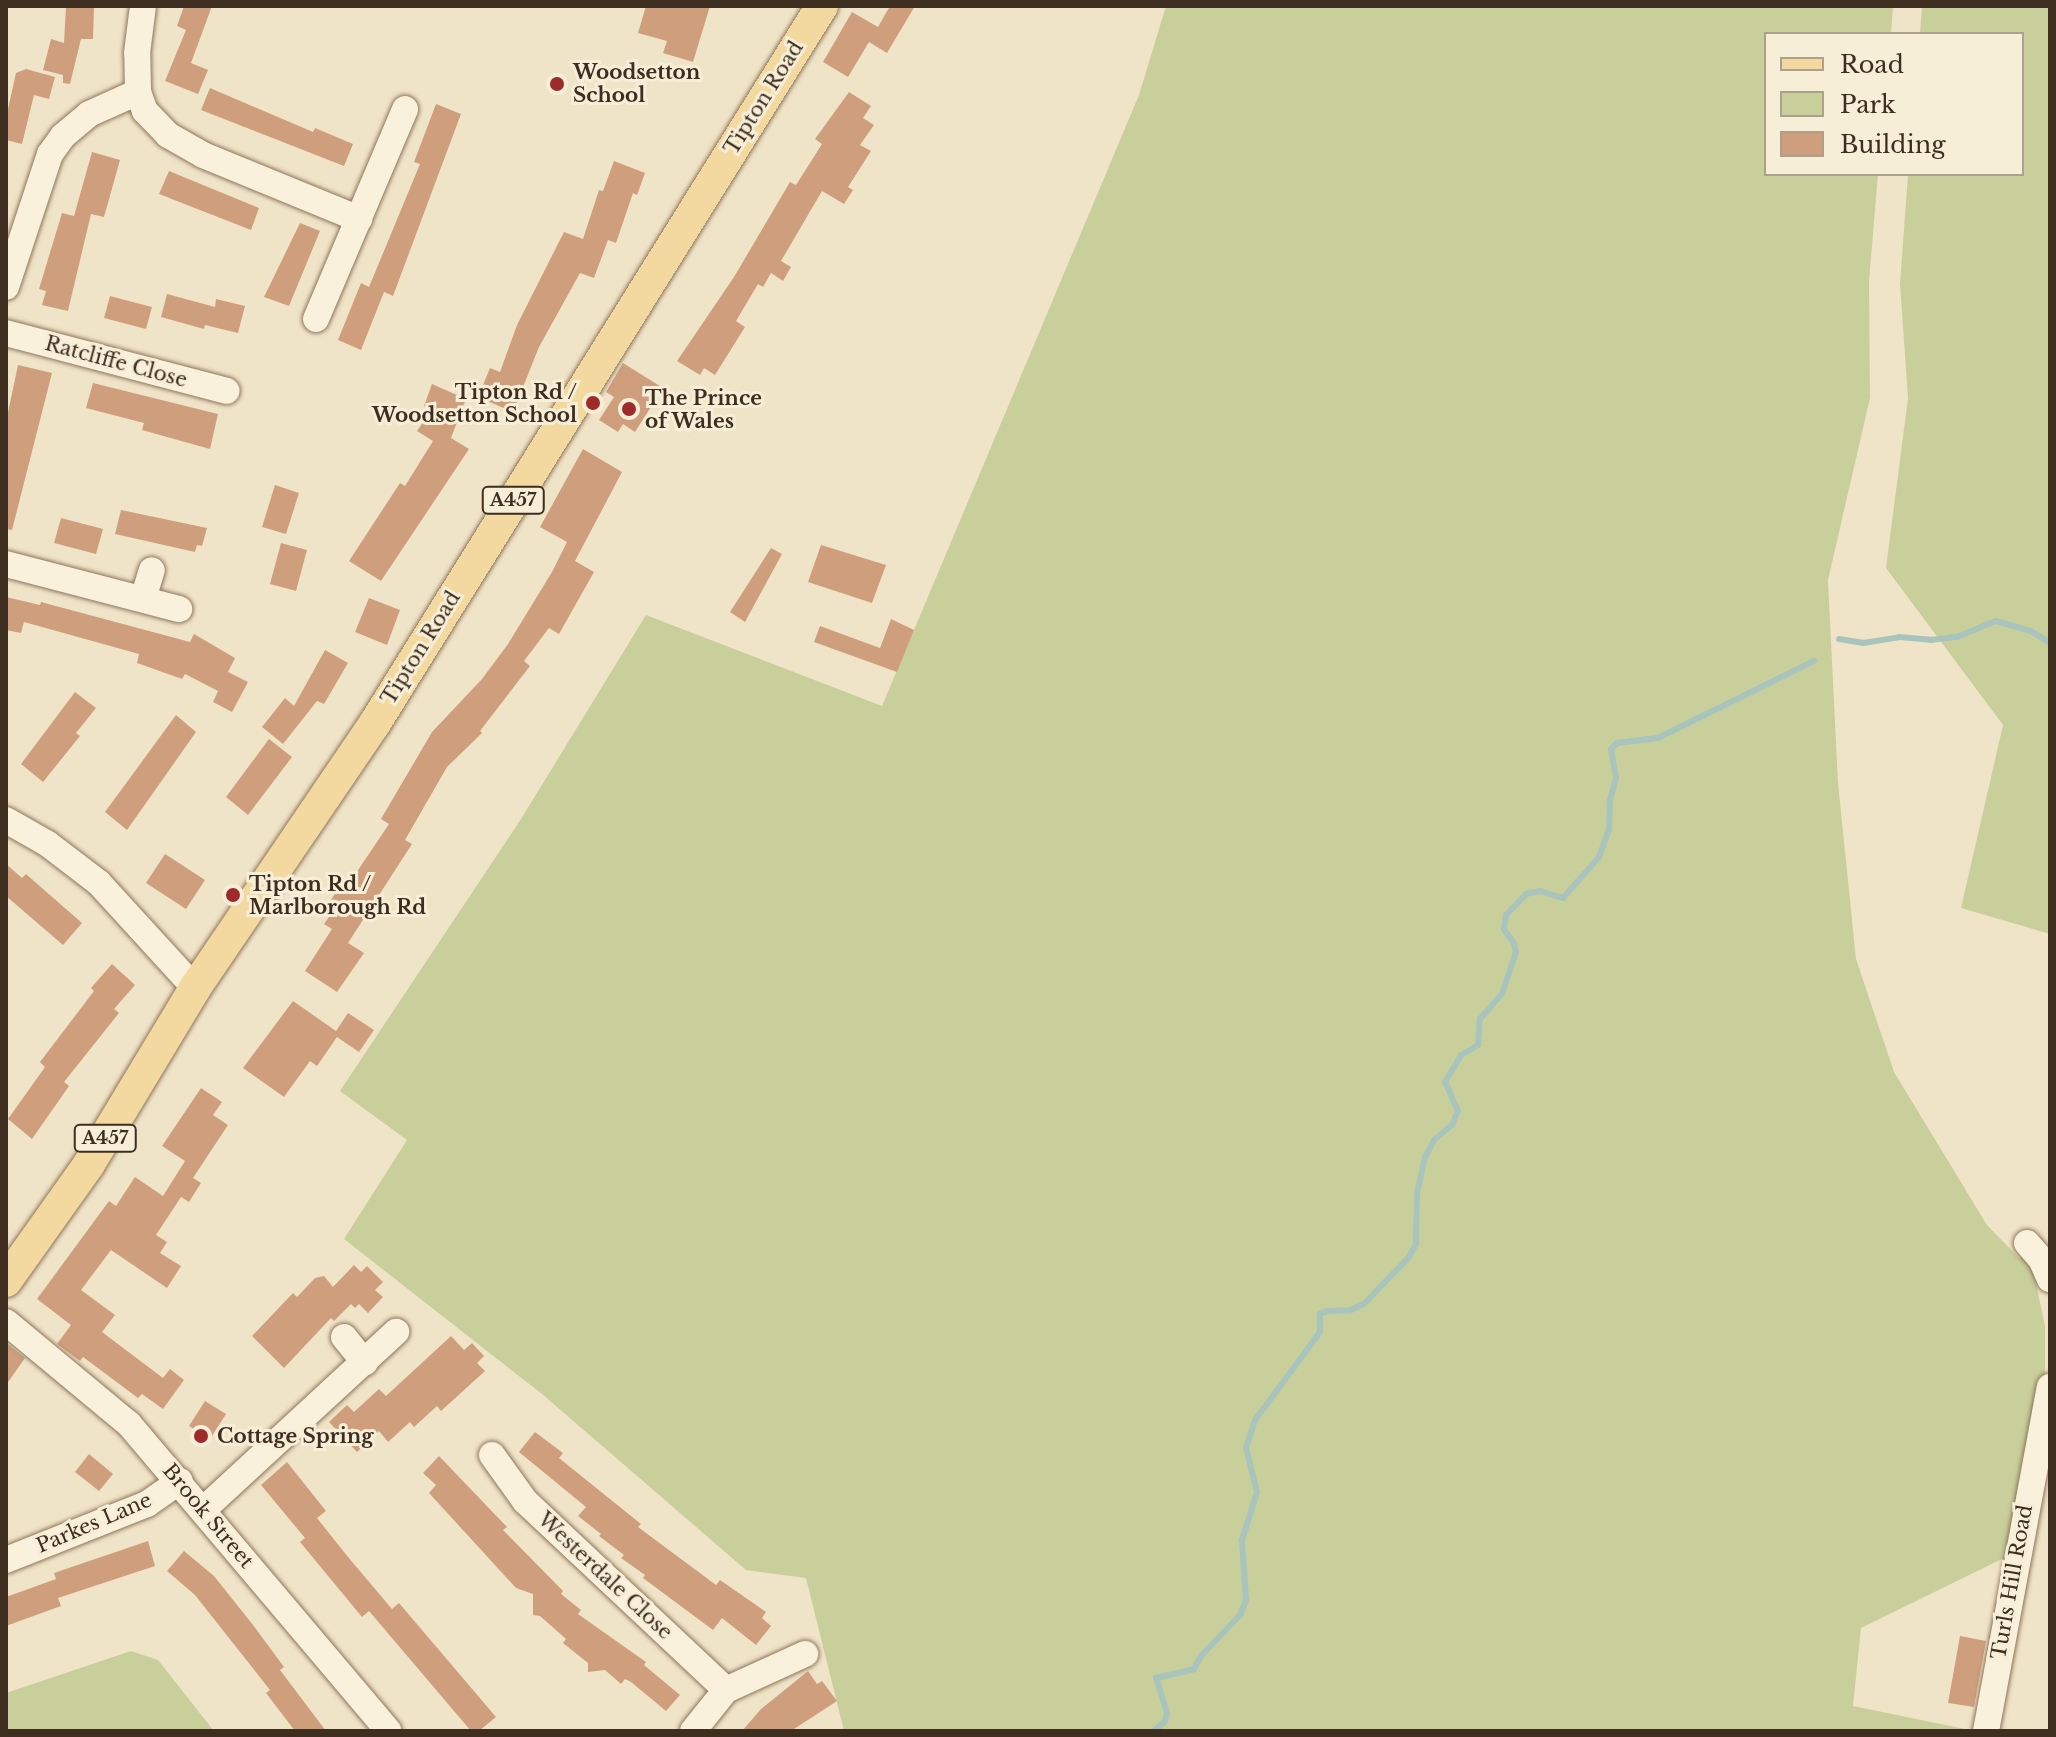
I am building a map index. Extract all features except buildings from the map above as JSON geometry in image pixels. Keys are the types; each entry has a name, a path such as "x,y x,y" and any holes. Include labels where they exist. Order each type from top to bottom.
{"main road":[{"name":"Tipton Road","path":"6,1281 89,1164 195,988 375,723 822,6"}],"street":[{"path":"143,6 137,53 138,92 154,123 203,155 359,219"},
{"path":"6,287 50,154 63,136 89,114 138,92"},
{"path":"316,319 405,109"},
{"name":"Ratcliffe Close","path":"6,333 227,391"},
{"path":"6,564 179,609"},
{"path":"143,599 152,570"},
{"path":"6,820 48,844 99,883 195,988"},
{"path":"2027,1243 2041,1259 2050,1279"},
{"name":"Brook Street","path":"6,1322 129,1424 388,1731"},
{"path":"203,1510 396,1332"},
{"path":"344,1337 365,1363"},
{"name":"Turls Hill Road","path":"1986,1731 2050,1387"},
{"name":"Westerdale Close","path":"492,1455 525,1501 726,1690"},
{"name":"Parkes Lane","path":"6,1560 147,1504 180,1481"},
{"path":"693,1731 726,1690 805,1654"}],"green space":[{"path":"1166,6 1893,6 1891,32 1764,32 1764,176 1878,176 1869,282 1870,398 1828,580 1838,783 1856,959 1894,1072 1987,1225 2018,1257 2031,1260 2045,1326 2045,1375 2008,1556 1861,1628 1853,1706 1975,1731 844,1731 806,1578 746,1570 542,1394 344,1239 407,1140 340,1091 521,819 646,615 882,706 1139,95"},
{"path":"1922,6 2050,6 2050,934 1961,908 2003,725 1886,568 1908,398 1900,284 1908,176 2024,176 2024,32 1920,32"},
{"path":"131,1651 158,1660 214,1731 6,1731 6,1693"}],"waterway":[{"path":"1839,639 1863,643 1899,637 1931,640 1957,637 1996,621 2031,631 2050,643"},
{"path":"1154,1731 1165,1721 1167,1713 1156,1678 1194,1669 1201,1656 1240,1615 1246,1600 1242,1540 1257,1492 1246,1448 1255,1420 1320,1332 1320,1314 1351,1310 1364,1304 1409,1257 1416,1244 1417,1194 1425,1157 1434,1140 1452,1125 1458,1111 1445,1082 1461,1055 1478,1045 1480,1019 1502,994 1516,952 1504,929 1506,915 1526,894 1540,891 1563,898 1599,857 1609,829 1610,800 1616,778 1611,749 1617,743 1658,738 1814,661"}],"place":[{"name":"Woodsetton School","path":"557,84"},
{"name":"Tipton Rd / Woodsetton School","path":"593,403"},
{"name":"The Prince of Wales","path":"629,409"},
{"name":"Tipton Rd / Marlborough Rd","path":"233,895"},
{"name":"Cottage Spring","path":"201,1436"}]}
